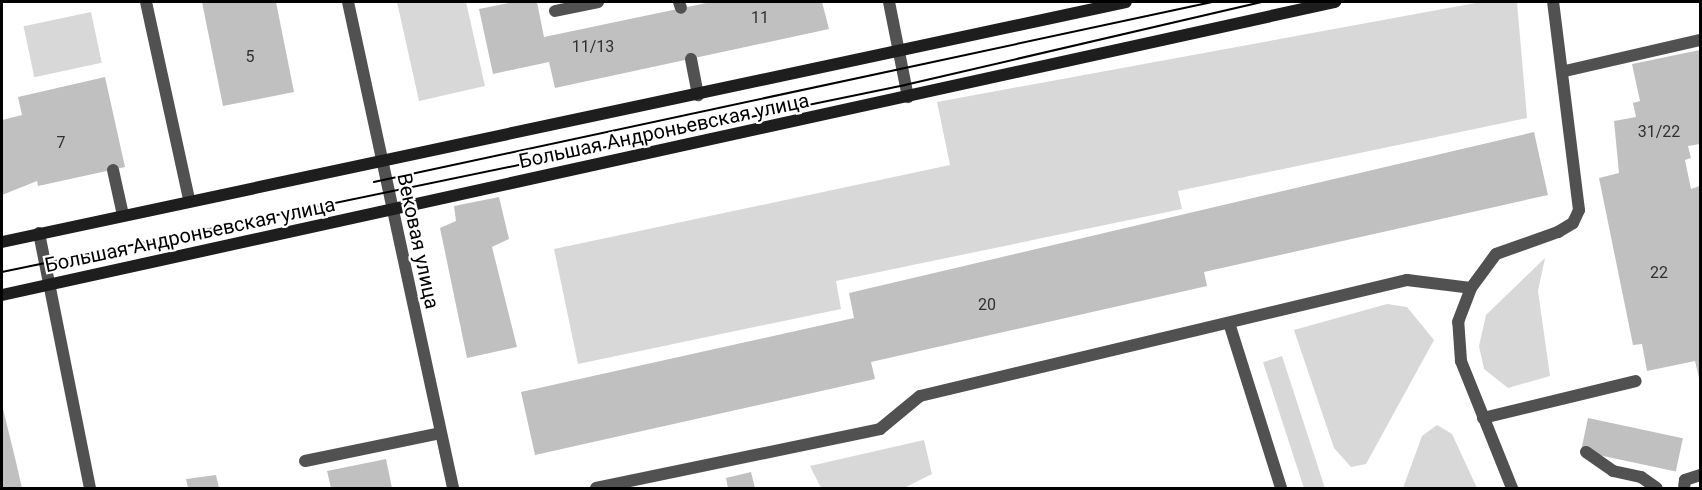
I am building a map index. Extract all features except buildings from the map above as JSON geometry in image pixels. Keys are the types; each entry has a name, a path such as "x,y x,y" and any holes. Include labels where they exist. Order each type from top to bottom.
{"street":[{"path":"146,2 189,200"},
{"name":"Вековая улица","path":"348,2 380,161 453,489"},
{"path":"555,11 598,2"},
{"path":"889,2 908,97"},
{"name":"Большая Андроньевская улица","path":"2,242 189,200 698,95 1126,2"},
{"name":"Большая Андроньевская улица","path":"2,295 1335,2"},
{"path":"1512,489 1461,361 1458,322 1471,288 1496,254 1558,232 1573,222 1579,210 1565,71 1552,2"},
{"path":"1565,71 1701,40"},
{"path":"691,59 698,95"},
{"path":"113,170 123,215"},
{"path":"39,233 90,489"},
{"path":"596,489 880,429 920,396 1230,326 1407,280 1471,288"},
{"path":"1230,326 1281,489"},
{"path":"1484,418 1636,381"},
{"path":"305,461 440,433"},
{"path":"1586,452 1613,471 1641,477 1657,489"},
{"path":"1684,489 1685,480 1701,475"}],"shaded area":[{"path":"397,2 466,2 485,86 419,101"},
{"path":"1481,2 1517,2 1527,118 1178,191 1182,209 836,281 841,309 578,364 554,249 950,165 937,102"},
{"path":"91,12 102,63 34,77 24,26"},
{"path":"1545,258 1538,291 1550,376 1508,388 1484,369 1479,346 1486,315"},
{"path":"1387,304 1407,307 1434,340 1366,464 1351,467 1334,448 1294,330"},
{"path":"1282,356 1325,488 1304,488 1263,362"},
{"path":"1437,425 1452,434 1477,488 1403,488 1422,436"},
{"path":"924,440 932,474 904,488 821,488 810,466"}],"tram line":[{"path":"374,182 1212,2"},
{"path":"2,272 905,85 1262,2"}]}
